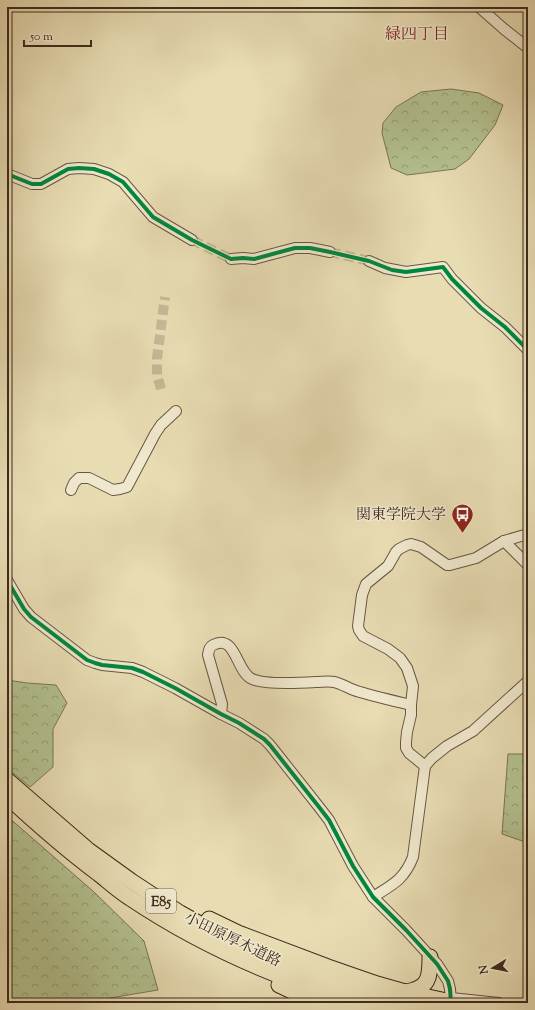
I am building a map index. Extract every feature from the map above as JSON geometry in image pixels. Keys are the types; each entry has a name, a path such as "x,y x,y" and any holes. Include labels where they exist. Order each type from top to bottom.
{"highway":[{"name":"小田原厚木道路","path":"7,780 88,850 131,881 180,913 227,939 337,991 358,1003"},
{"name":"小田原厚木道路","path":"7,796 74,855 129,898 178,929 222,952 271,973 337,991 404,998"},
{"path":"88,850 160,892 238,933 377,984 404,998 451,1001"},
{"path":"222,952 259,975 320,1003"},
{"path":"404,998 425,984 430,971 430,957"}],"street":[{"path":"479,7 528,48"},
{"path":"7,174 32,184 41,184 68,169 94,169 109,174 123,182 153,217 192,240"},
{"path":"231,259 254,259 295,248 310,248 330,252"},
{"path":"369,261 385,268 406,272 443,267 452,279 481,308 505,327 528,350"},
{"path":"71,490 74,483 79,478 88,478 113,490 127,487 155,434 161,425 176,411"},
{"path":"425,766 409,753 406,748 407,732 411,715 413,686 407,668 400,658 388,649 363,636 359,630 359,612 362,595 366,584 388,566 399,549 408,545 416,545 421,547 446,565 450,565 481,556 504,541 528,534"},
{"path":"504,541 528,565"},
{"path":"7,580 24,609 31,617 87,660 102,665 132,668 143,672 239,723 264,739 329,820 353,866 373,897 436,964 448,981 451,1001 499,1003"},
{"path":"221,714 222,704 208,655 208,650 210,646 223,642 227,643 231,648 248,677 253,680 278,683 334,682 358,692 411,706"},
{"path":"373,897 394,884 402,877 409,867 413,857 425,766 432,758 448,746 473,731 528,681"}],"green space":[{"path":"451,89 479,93 503,105 495,125 469,159 455,169 407,175 391,168 382,133 383,123 396,107 421,92"},
{"path":"7,680 56,685 67,703 53,729 53,767 30,787 7,768"},
{"path":"508,754 528,754 528,843 502,834"},
{"path":"7,816 94,892 144,941 158,990 80,1003 7,1003"}],"tunnel":[{"path":"192,240 231,259"},
{"path":"330,252 369,261"},
{"path":"161,389 157,375 157,358 165,297"}],"cycle path":[{"path":"7,174 32,184 41,184 68,169 94,169 109,174 123,182 153,217 192,240 231,259 254,259 295,248 310,248 369,261 392,270 406,272 443,267 452,279 481,308 505,327 528,350"},
{"path":"7,580 24,609 31,617 87,660 102,665 132,668 143,672 239,723 264,739 329,820 353,866 373,897 437,964 448,981 451,1003"}],"place":[{"name":"関東学院大学","path":"462,534"}],"district":[{"name":"緑四丁目","path":"417,33"}]}
